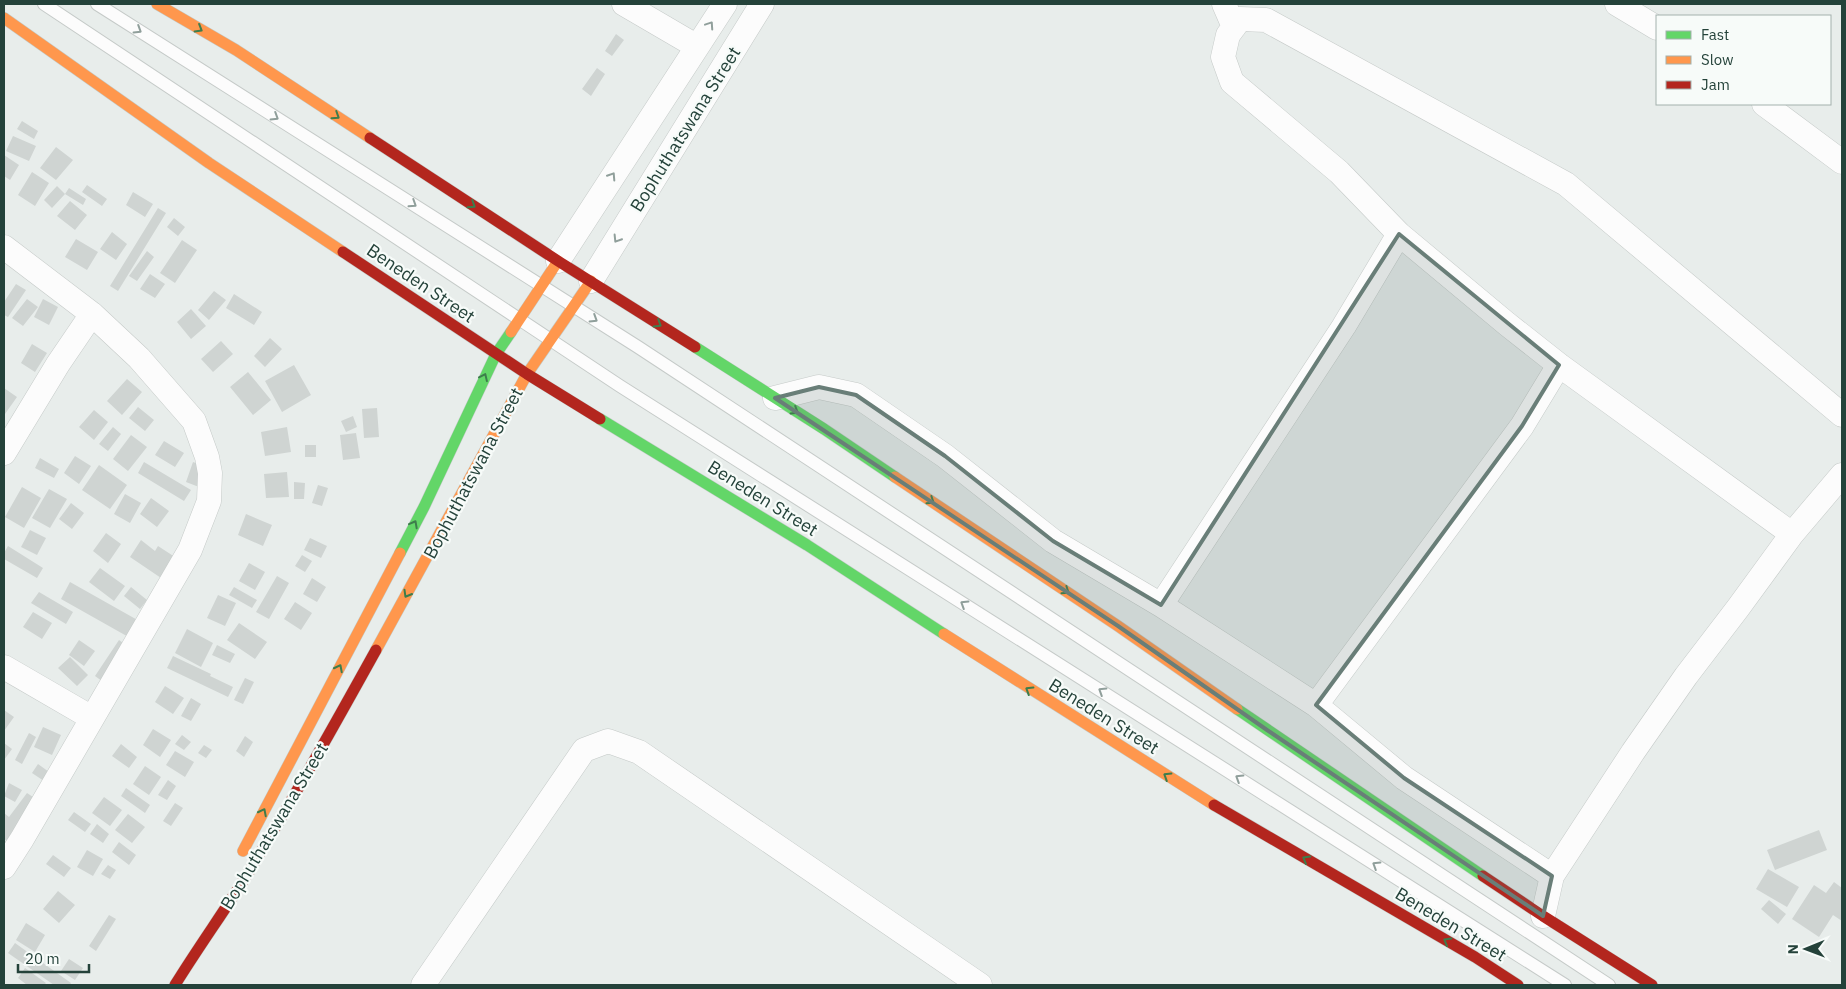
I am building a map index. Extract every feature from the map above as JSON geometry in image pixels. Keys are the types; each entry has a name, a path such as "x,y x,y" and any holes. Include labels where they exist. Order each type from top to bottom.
{"main road":[{"path":"157,4 236,50 558,261 775,398 1118,626 1267,730 1543,916 1652,985"},
{"name":"Beneden Street","path":"4,18 209,163 527,374 807,545 1006,675 1214,805 1475,957 1518,985"},
{"name":"Bophuthatswana Street","path":"239,859 424,507 496,354 558,261"},
{"name":"Bophuthatswana Street","path":"175,985 196,950 224,912 291,804 527,374 591,281"},
{"name":"Bophuthatswana Street","path":"196,950 221,892"}],"street":[{"path":"624,4 696,46"},
{"name":"Bophuthatswana Street","path":"558,261 724,4"},
{"name":"Bophuthatswana Street","path":"591,281 762,4"},
{"path":"1224,4 1234,27"},
{"path":"1617,4 1656,27"},
{"path":"1792,534 1559,365 1399,234 1339,172 1232,82 1223,57 1228,35 1240,19 1266,20 1566,184 1842,415"},
{"path":"1765,105 1842,162"},
{"path":"1161,605 1344,326 1399,234"},
{"path":"4,247 92,314 139,358 194,421 207,457 210,473 209,501 190,550 22,840 4,867"},
{"path":"4,452 58,364 92,314"},
{"path":"1316,705 1522,426 1559,365"},
{"path":"775,398 819,387 856,395 945,456 1053,541 1161,605 1316,705 1404,778 1552,876"},
{"path":"1543,916 1552,876 1633,752 1680,684 1792,534 1842,475"},
{"path":"4,667 92,718"},
{"path":"423,985 584,750 608,741 639,752 980,985"}],"lane":[{"path":"44,4 518,320 628,391 1565,985"},
{"path":"97,4 654,358 1609,985"}],"highlighted area":[{"path":"1399,234 1559,365 1522,426 1316,705 1404,778 1552,876 1543,916 1267,730 1118,626 775,398 819,387 856,395 945,456 1053,541 1161,605"}],"building":[{"path":"616,34 624,40 612,56 605,51"},
{"path":"597,68 605,74 591,96 582,89"},
{"path":"22,121 38,131 34,139 17,129"},
{"path":"13,136 36,146 29,161 6,151"},
{"path":"56,147 73,160 56,180 40,168"},
{"path":"4,155 19,165 10,180 4,176"},
{"path":"32,172 49,183 35,206 18,195"},
{"path":"87,185 107,199 102,206 82,192"},
{"path":"57,186 65,194 52,208 44,200"},
{"path":"69,188 86,199 83,205 65,194"},
{"path":"133,192 153,204 145,217 126,205"},
{"path":"70,201 87,215 75,230 57,216"},
{"path":"158,208 166,213 118,291 110,286"},
{"path":"174,218 185,227 178,236 167,227"},
{"path":"112,232 127,244 116,260 100,249"},
{"path":"76,239 98,252 87,270 65,257"},
{"path":"182,240 197,250 175,283 160,273"},
{"path":"147,251 154,257 137,281 129,276"},
{"path":"150,274 165,284 155,298 140,289"},
{"path":"16,284 26,290 8,317 4,315 4,302"},
{"path":"214,291 226,300 209,320 198,310"},
{"path":"234,294 262,312 254,325 226,308"},
{"path":"27,299 38,307 23,326 12,318"},
{"path":"43,299 58,307 49,325 34,317"},
{"path":"191,309 206,326 191,339 177,322"},
{"path":"270,338 282,349 265,367 254,356"},
{"path":"221,341 233,354 213,372 201,359"},
{"path":"32,344 47,353 35,372 21,363"},
{"path":"294,365 311,395 282,412 265,381"},
{"path":"248,372 271,400 253,415 230,387"},
{"path":"127,379 142,392 122,415 107,401"},
{"path":"4,388 17,397 5,414 4,413"},
{"path":"138,407 154,420 145,431 129,418"},
{"path":"377,408 379,437 364,438 362,409"},
{"path":"94,410 108,422 94,440 79,427"},
{"path":"353,416 357,427 346,432 341,421"},
{"path":"113,427 121,434 108,451 99,444"},
{"path":"287,427 291,452 265,456 261,432"},
{"path":"356,433 360,458 343,460 340,435"},
{"path":"131,435 147,447 128,471 113,459"},
{"path":"164,441 184,453 175,467 155,455"},
{"path":"305,445 316,445 316,457 305,457"},
{"path":"75,456 91,466 79,484 64,473"},
{"path":"40,458 59,469 54,478 35,468"},
{"path":"144,462 191,490 184,501 138,473"},
{"path":"193,462 206,467 199,487 186,482"},
{"path":"99,465 127,485 110,509 82,490"},
{"path":"287,472 289,497 266,498 264,474"},
{"path":"294,482 305,483 304,499 294,499"},
{"path":"318,485 328,488 322,506 312,503"},
{"path":"22,487 41,498 24,528 5,517"},
{"path":"49,489 67,499 50,528 32,518"},
{"path":"125,494 141,503 130,523 114,514"},
{"path":"151,498 169,511 157,527 140,514"},
{"path":"71,503 84,513 72,529 59,519"},
{"path":"246,514 272,525 263,546 238,535"},
{"path":"30,530 46,538 37,555 21,547"},
{"path":"106,533 121,544 108,563 93,551"},
{"path":"310,538 327,546 321,558 304,550"},
{"path":"141,540 155,551 158,546 178,559 164,580 130,557"},
{"path":"8,546 43,568 37,578 4,559 4,553"},
{"path":"302,555 312,561 305,572 295,566"},
{"path":"249,563 265,572 255,590 239,581"},
{"path":"100,568 125,586 114,601 89,582"},
{"path":"277,576 289,583 269,619 256,612"},
{"path":"312,578 326,587 317,602 303,594"},
{"path":"70,582 141,622 132,639 61,599"},
{"path":"131,587 147,600 140,609 124,596"},
{"path":"234,587 257,600 252,608 229,595"},
{"path":"39,592 73,612 66,624 31,603"},
{"path":"218,595 236,603 225,626 207,618"},
{"path":"295,602 312,613 301,630 284,619"},
{"path":"33,612 52,623 42,639 23,627"},
{"path":"239,623 267,642 255,659 227,640"},
{"path":"187,629 213,643 201,667 175,653"},
{"path":"79,640 95,651 84,666 69,655"},
{"path":"119,640 130,648 106,684 95,676"},
{"path":"217,645 235,654 230,663 212,655"},
{"path":"173,656 233,687 228,697 167,668"},
{"path":"70,657 88,675 77,686 58,668"},
{"path":"245,678 254,682 243,704 234,700"},
{"path":"165,686 184,698 173,714 155,702"},
{"path":"191,698 201,704 191,721 181,716"},
{"path":"4,710 14,717 4,731"},
{"path":"43,727 61,735 52,755 34,747"},
{"path":"153,729 171,740 160,757 143,745"},
{"path":"29,733 36,737 22,764 15,760"},
{"path":"182,735 191,742 184,750 175,744"},
{"path":"245,736 253,742 244,757 236,751"},
{"path":"4,743 12,749 4,760"},
{"path":"121,744 137,757 129,768 112,756"},
{"path":"204,745 212,750 206,758 198,753"},
{"path":"175,751 194,762 185,777 166,765"},
{"path":"38,764 56,777 50,785 32,773"},
{"path":"145,766 161,777 149,795 133,784"},
{"path":"168,780 176,786 167,800 158,795"},
{"path":"9,783 22,790 15,802 4,796"},
{"path":"126,788 150,805 145,813 121,796"},
{"path":"27,793 39,801 10,843 4,839 4,813 9,817"},
{"path":"104,797 122,810 110,826 92,813"},
{"path":"175,803 183,808 171,826 163,821"},
{"path":"74,812 91,824 85,832 68,820"},
{"path":"128,814 145,827 132,843 115,830"},
{"path":"97,824 109,834 103,843 90,834"},
{"path":"1819,830 1827,850 1775,870 1767,850"},
{"path":"119,842 136,855 129,865 112,852"},
{"path":"87,850 103,859 93,876 77,867"},
{"path":"53,855 71,868 64,877 46,864"},
{"path":"108,865 116,870 110,879 101,874"},
{"path":"1768,869 1799,887 1787,907 1756,889"},
{"path":"1834,882 1842,888 1842,921 1833,915 1819,937 1792,919 1814,885 1826,893"},
{"path":"58,891 75,905 59,923 43,909"},
{"path":"1769,900 1786,914 1778,924 1761,909"},
{"path":"109,915 116,919 96,951 89,946"},
{"path":"26,923 45,935 35,952 16,940"},
{"path":"15,943 71,983 70,985 54,985 8,953"},
{"path":"69,959 83,968 75,980 61,971"},
{"path":"25,968 46,983 44,985 27,985 18,978"}],"traffic: fast":[{"path":"400,553 424,507 496,354 511,332"},
{"path":"695,347 824,429 895,477"},
{"path":"600,419 807,545 944,634"},
{"path":"1237,709 1483,876"}],"traffic: slow":[{"path":"157,4 236,50 370,138"},
{"path":"4,18 209,163 343,252"},
{"path":"511,332 558,261"},
{"path":"376,650 527,374 591,281"},
{"path":"895,477 1118,626 1237,709"},
{"path":"243,851 400,553"},
{"path":"944,634 1214,805"}],"traffic: jam":[{"path":"370,138 558,261 695,347"},
{"path":"343,252 527,374 600,419"},
{"path":"175,985 241,885 314,761 376,650"},
{"path":"1214,805 1475,957 1518,985"},
{"path":"1483,876 1652,985"}]}
